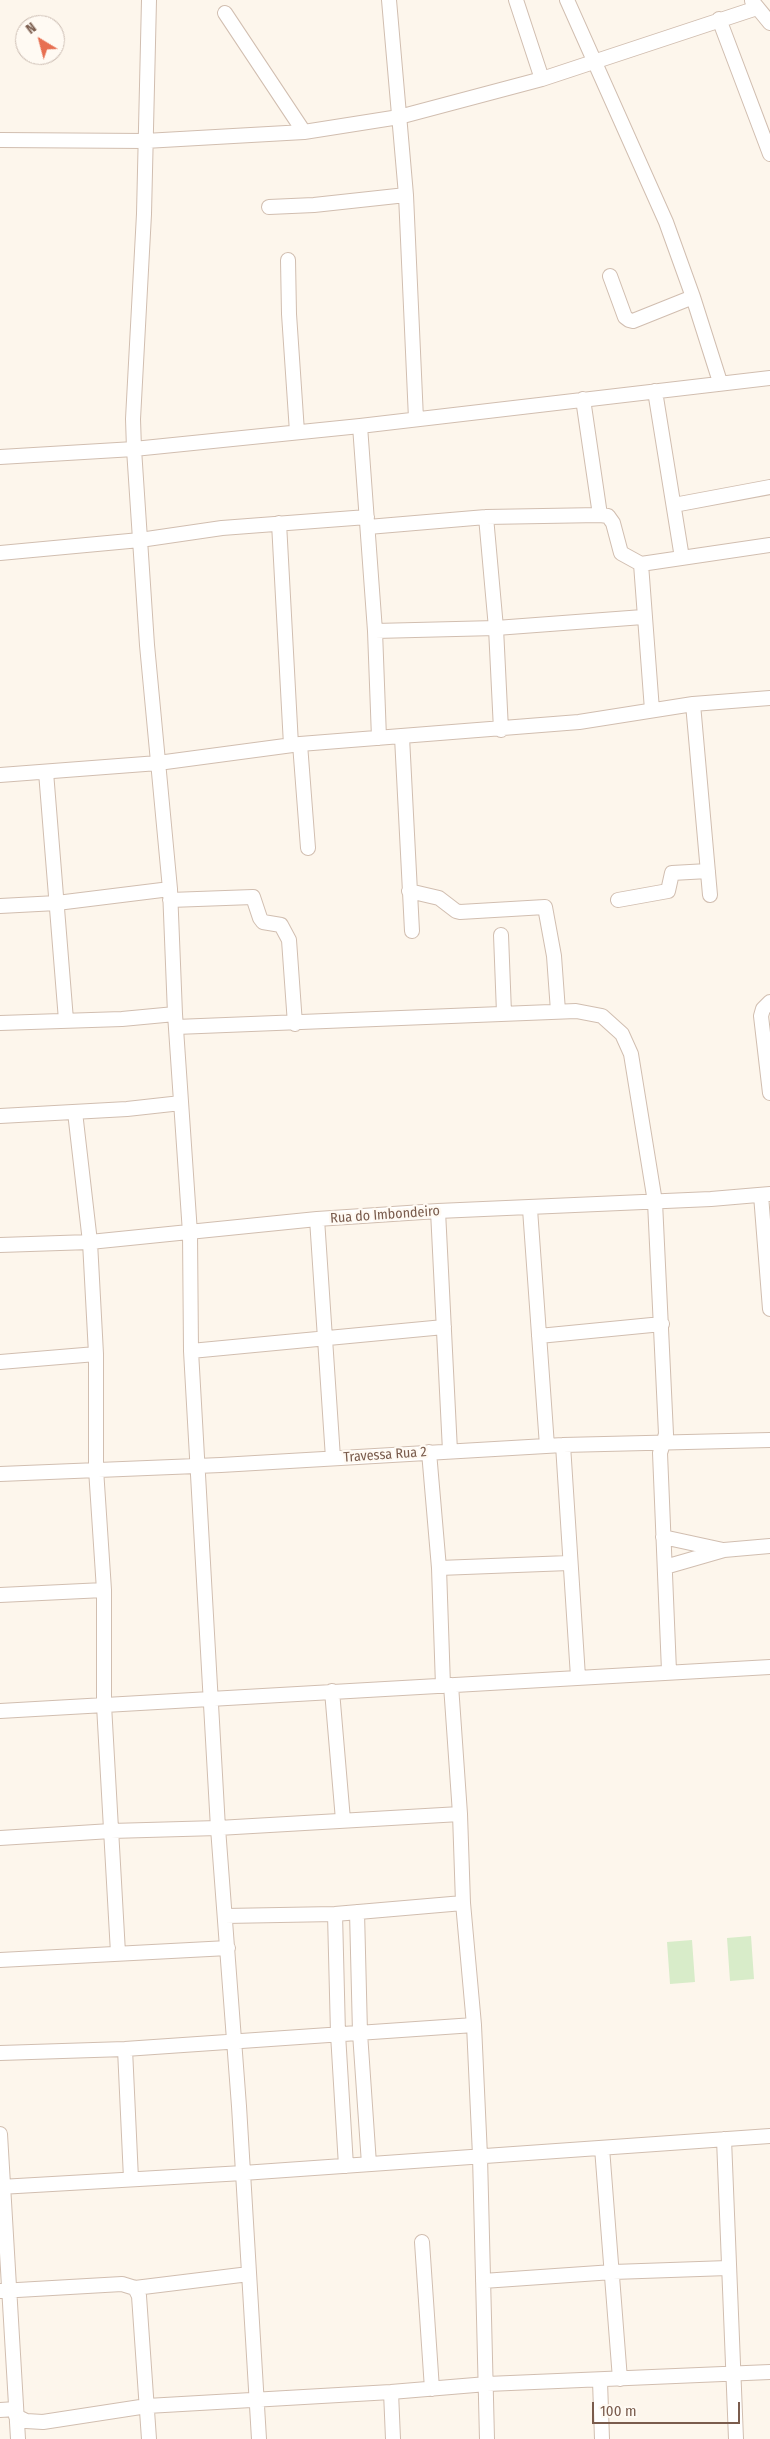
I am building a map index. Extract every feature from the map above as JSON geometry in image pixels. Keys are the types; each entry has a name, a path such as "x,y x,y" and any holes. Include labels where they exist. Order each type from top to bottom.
{"street":[{"path":"150,0 144,214 133,420 134,449 170,894 190,1233 191,1351 197,1466 218,1828 228,1948 232,2041 243,2173 259,2439"},
{"path":"389,0 406,195 416,419"},
{"path":"516,0 542,79"},
{"path":"566,0 596,62 666,222 693,297 720,382"},
{"path":"0,140 145,141 304,132 399,117 542,79 719,19 754,4 770,23"},
{"path":"225,13 304,132"},
{"path":"719,19 770,154"},
{"path":"269,207 314,205 406,195"},
{"path":"288,260 288,314 297,432"},
{"path":"610,276 625,317 629,320 634,321 693,297"},
{"path":"0,457 134,449 360,426 720,382 770,378"},
{"path":"655,391 682,558"},
{"path":"583,399 600,515"},
{"path":"360,426 375,631 380,738"},
{"path":"674,505 770,488"},
{"path":"0,553 140,540 222,528 279,523 600,515 608,516 613,523 621,553 641,564 770,545"},
{"path":"486,517 496,628 501,730"},
{"path":"279,523 295,744 308,848"},
{"path":"641,564 652,710"},
{"path":"375,631 496,628 644,617"},
{"path":"0,775 158,763 295,744 501,730 580,722 693,704 770,698"},
{"path":"693,704 710,895"},
{"path":"402,736 412,931"},
{"path":"46,772 66,1020"},
{"path":"618,900 666,892 670,889 672,873 708,872"},
{"path":"409,891 439,898 460,912 546,907 554,956 558,1011"},
{"path":"0,906 170,894 253,897 263,922 281,925 289,940 295,1024"},
{"path":"500,935 504,1013"},
{"path":"770,1002 763,1009 761,1016 770,1093"},
{"path":"0,1023 122,1019 295,1024 558,1011 590,1012 602,1016 614,1025 629,1045 655,1202 666,1434 660,1453 669,1671"},
{"path":"0,1116 181,1103"},
{"path":"75,1112 90,1242 96,1354 96,1469 104,1590 104,1705 118,1953"},
{"path":"765,1194 770,1309"},
{"name":"Rua do Imbondeiro","path":"0,1245 90,1242 317,1219 438,1211 530,1209 765,1194"},
{"path":"530,1209 547,1446"},
{"path":"438,1211 450,1451"},
{"path":"317,1219 333,1458"},
{"path":"539,1336 662,1324"},
{"path":"191,1351 444,1327"},
{"path":"0,1362 96,1354"},
{"name":"Travessa Rua 2","path":"0,1474 197,1466 563,1445 770,1440"},
{"path":"563,1445 569,1563 578,1676"},
{"path":"430,1452 447,1686 460,1814 463,1903 474,2025 480,2156 487,2439"},
{"path":"664,1537 724,1550"},
{"path":"664,1568 724,1550 770,1546"},
{"path":"439,1568 569,1563"},
{"path":"0,1595 104,1590"},
{"path":"0,1711 447,1686 578,1676 770,1667"},
{"path":"332,1691 343,1820"},
{"path":"0,1838 460,1814"},
{"path":"225,1916 335,1914 463,1903"},
{"path":"357,1912 360,2033 369,2164"},
{"path":"335,1914 338,2034 346,2166"},
{"path":"0,1960 228,1948"},
{"path":"0,2053 125,2049 474,2025"},
{"path":"125,2049 131,2178"},
{"path":"0,2134 5,2291 18,2439"},
{"path":"1,2187 243,2173 770,2136"},
{"path":"724,2139 736,2439"},
{"path":"602,2148 620,2378"},
{"path":"422,2242 432,2389"},
{"path":"482,2281 613,2272 728,2268"},
{"path":"5,2291 122,2284 135,2288 249,2274"},
{"path":"135,2288 139,2296 149,2439"},
{"path":"0,2410 16,2412 26,2421 43,2422 147,2406 392,2392 487,2384 600,2381 620,2378 770,2372"},
{"path":"600,2381 602,2439"},
{"path":"392,2392 393,2439"}],"green space":[{"path":"751,1936 754,1979 730,1981 727,1938"},
{"path":"692,1940 695,1982 670,1984 667,1942"}]}
